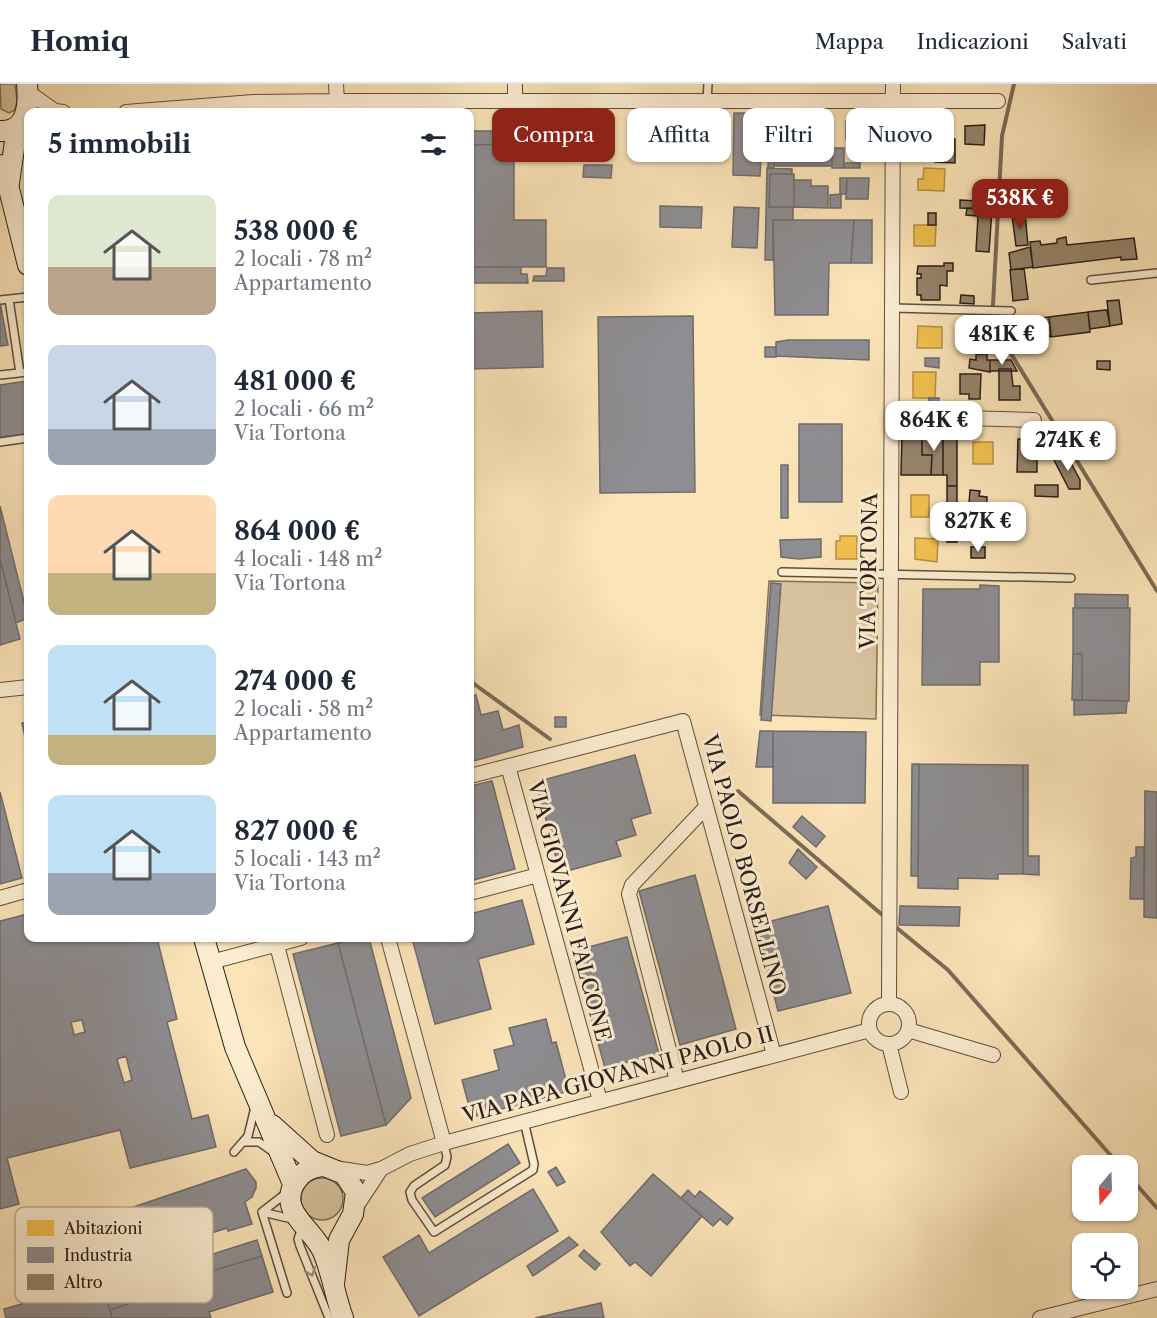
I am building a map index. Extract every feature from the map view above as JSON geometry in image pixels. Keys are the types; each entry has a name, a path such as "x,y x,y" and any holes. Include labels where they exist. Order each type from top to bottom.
{"main road":[{"path":"26,108 27,88"},
{"path":"24,111 17,126 3,178 24,251"},
{"path":"0,143 0,153"},
{"path":"205,942 235,1047 268,1121 292,1187 291,1209 312,1233 323,1251 343,1318"},
{"path":"268,1121 302,1153 344,1174 356,1192 351,1217 336,1253 334,1284"},
{"path":"292,1187 306,1171 329,1167"},
{"path":"303,1225 314,1231 326,1232 338,1229 351,1217"}],"street":[{"path":"336,84 338,101"},
{"path":"515,84 515,100"},
{"name":"VIA TORTONA","path":"889,1004 892,84"},
{"path":"27,88 51,108"},
{"path":"177,108 253,102 338,101 998,102"},
{"path":"892,416 1034,420"},
{"path":"0,690 24,687"},
{"name":"VIA PAOLO BORSELLINO","path":"508,766 683,721 774,1055"},
{"path":"474,775 508,766"},
{"name":"VIA GIOVANNI FALCONE","path":"508,766 600,1101"},
{"path":"677,1081 629,894 632,885 706,807"},
{"path":"474,892 538,875"},
{"path":"0,898 24,891"},
{"path":"211,962 273,942"},
{"path":"276,942 327,1135"},
{"path":"389,942 444,1143"},
{"path":"889,1004 905,1012 908,1030 901,1040 889,1044 877,1040 870,1030 873,1012 889,1004"},
{"name":"VIA PAPA GIOVANNI PAOLO II","path":"329,1167 367,1173 444,1143 870,1030"},
{"path":"908,1030 993,1055"},
{"path":"889,1044 901,1092"},
{"path":"351,1217 381,1169"},
{"path":"1040,1318 1157,1289"}],"lane":[{"path":"707,101 708,84"},
{"path":"1091,280 1157,273"},
{"path":"0,300 24,297"},
{"path":"9,299 20,373"},
{"path":"893,308 1011,311"},
{"path":"0,375 24,372"},
{"path":"0,442 24,439"},
{"path":"782,572 1071,578"},
{"path":"234,1152 248,1136 257,1100"},
{"path":"444,1143 447,1157 445,1165 414,1186 410,1192 412,1200 434,1232 533,1170 534,1164 524,1121"},
{"path":"243,1142 259,1142 282,1159"},
{"path":"262,1212 292,1187"},
{"path":"262,1212 288,1216 303,1225 298,1239 300,1246 330,1318"},
{"path":"262,1212 287,1293"}],"shaded area":[{"path":"0,84 15,84 17,101 15,110 9,113 1,109"},
{"path":"769,581 878,583 876,719 760,715"},
{"path":"322,1178 330,1179 337,1184 342,1191 342,1207 337,1214 330,1219 322,1220 314,1219 307,1214 302,1207 301,1199 302,1191 307,1184 314,1179"}],"building: Abitazioni":[{"path":"924,168 945,169 944,191 918,190 918,179 923,179"},
{"path":"914,225 936,225 935,246 914,246"},
{"path":"918,326 942,327 942,348 917,348"},
{"path":"913,372 936,372 935,398 913,398"},
{"path":"973,442 993,442 993,464 973,464"},
{"path":"911,495 929,495 929,517 911,517"},
{"path":"840,536 857,536 857,559 836,559 836,541 840,541"},
{"path":"915,538 938,539 937,562 915,559"}],"building: Industria":[{"path":"734,113 743,113 743,162 761,162 760,176 733,175"},
{"path":"474,131 492,131 492,144 474,145"},
{"path":"492,144 492,162 514,162 514,220 546,220 546,267 474,267 474,145"},
{"path":"834,148 844,148 844,168 832,168"},
{"path":"768,162 774,162 774,168 768,168"},
{"path":"774,162 832,162 832,166 774,166"},
{"path":"844,163 860,163 860,168 844,168"},
{"path":"584,165 612,165 611,178 583,177"},
{"path":"767,168 792,169 792,174 770,174 769,207 793,207 793,220 773,220 773,260 765,260"},
{"path":"770,174 794,174 794,207 769,207"},
{"path":"840,178 847,178 846,194 840,194"},
{"path":"847,178 869,178 868,199 846,199"},
{"path":"794,180 811,180 811,186 828,186 828,208 794,207"},
{"path":"841,194 841,208 830,208 830,195"},
{"path":"660,206 702,207 701,228 660,227"},
{"path":"734,207 759,208 757,248 732,247"},
{"path":"773,220 854,220 851,263 829,263 828,315 775,315"},
{"path":"854,220 872,220 872,263 851,263"},
{"path":"474,267 521,267 521,274 527,274 528,283 474,283"},
{"path":"547,268 564,268 564,281 533,281 534,276 546,276"},
{"path":"0,302 8,345 0,346"},
{"path":"542,311 543,367 474,369 474,313"},
{"path":"693,316 695,492 600,493 598,317"},
{"path":"869,340 869,360 776,356 776,342"},
{"path":"765,347 776,347 776,357 765,357"},
{"path":"925,358 939,358 939,368 925,366"},
{"path":"24,381 24,434 0,437 0,385"},
{"path":"929,398 939,398 938,408 928,408"},
{"path":"799,424 842,424 842,502 799,502"},
{"path":"781,465 788,465 788,518 781,518"},
{"path":"0,506 24,602 24,620 16,623 0,559"},
{"path":"933,522 947,522 947,534 933,534"},
{"path":"821,539 821,557 799,559 781,557 780,540"},
{"path":"0,559 20,639 0,645"},
{"path":"771,583 781,584 771,721 761,720"},
{"path":"980,585 999,586 999,662 980,662 980,685 922,685 923,589 980,589"},
{"path":"1075,594 1128,595 1128,608 1075,608"},
{"path":"1073,608 1130,608 1129,701 1082,700 1082,654 1073,654"},
{"path":"1073,654 1082,654 1082,700 1072,700"},
{"path":"476,695 481,715 498,711 503,730 519,725 523,747 474,761 474,696"},
{"path":"1074,700 1127,701 1126,713 1074,715"},
{"path":"555,717 566,717 566,727 555,727"},
{"path":"760,731 773,731 773,767 756,767"},
{"path":"773,731 866,732 865,803 773,803"},
{"path":"635,755 651,813 631,819 636,835 616,841 621,856 560,873 536,782"},
{"path":"912,764 919,764 918,876 911,876"},
{"path":"919,764 1023,765 1023,874 998,874 998,879 958,878 958,889 918,888"},
{"path":"1023,765 1028,765 1028,856 1039,856 1039,875 1023,874"},
{"path":"492,781 515,869 474,880 474,785"},
{"path":"1145,791 1157,792 1157,918 1144,917"},
{"path":"0,792 22,878 0,884"},
{"path":"802,816 825,836 816,847 793,827"},
{"path":"1136,847 1144,847 1144,899 1130,899 1131,858 1136,857"},
{"path":"798,849 817,867 806,879 789,863"},
{"path":"695,875 736,1029 680,1045 639,891"},
{"path":"522,900 534,944 478,959 491,1009 435,1024 413,942 474,942 474,913"},
{"path":"828,906 851,993 778,1011 756,925"},
{"path":"900,906 960,907 959,926 899,925"},
{"path":"24,915 24,942 158,942 177,1019 167,1022 192,1119 208,1115 216,1147 130,1168 120,1130 7,1158 19,1204 0,1209 0,921","holes":["82,1020 85,1032 74,1035 71,1022","126,1056 132,1080 124,1083 117,1059"]},
{"path":"627,937 659,1054 605,1068 573,951"},
{"path":"370,942 411,1098 386,1125 338,943"},
{"path":"338,943 386,1125 341,1136 293,954"},
{"path":"546,1019 552,1043 556,1042 569,1091 472,1117 462,1080 499,1070 494,1050 514,1045 509,1028"},
{"path":"508,1144 520,1163 435,1217 422,1198"},
{"path":"556,1167 565,1182 557,1186 548,1172"},
{"path":"246,1169 256,1182 252,1197 245,1202 252,1224 228,1231 227,1228 213,1232 213,1207 134,1207"},
{"path":"653,1174 702,1216 651,1276 635,1262 630,1266 601,1232"},
{"path":"533,1189 558,1231 419,1316 383,1257 419,1235 429,1253"},
{"path":"688,1190 695,1197 700,1191 733,1218 727,1225 720,1219 713,1226 681,1198"},
{"path":"569,1237 578,1245 533,1276 527,1266"},
{"path":"257,1240 262,1256 213,1271 213,1254"},
{"path":"584,1250 600,1264 595,1270 579,1256"},
{"path":"262,1256 273,1292 209,1312 211,1318 112,1318 110,1310 131,1303 213,1303 213,1271"},
{"path":"25,1303 108,1303 112,1318 6,1318 4,1309"},
{"path":"108,1303 131,1303 110,1310"},
{"path":"601,1303 604,1318 535,1318"}],"building: Altro":[{"path":"985,125 984,145 965,144 965,126"},
{"path":"954,139 955,139 955,163 935,162 954,162"},
{"path":"1023,190 1024,202 1016,203 1015,191"},
{"path":"960,200 993,202 992,209 960,208"},
{"path":"967,208 992,209 989,252 976,251 978,216 966,215"},
{"path":"928,213 936,213 936,225 928,225"},
{"path":"1025,214 1028,245 1016,246 1012,215"},
{"path":"1066,237 1067,245 1134,238 1137,259 1121,260 1121,257 1033,268 1030,242 1040,241 1041,245 1057,243 1057,239"},
{"path":"1030,247 1033,267 1011,270 1009,253"},
{"path":"944,263 953,263 953,271 947,271 947,286 940,285 940,300 921,300 921,295 917,295 917,278 921,278 921,274 917,274 918,266 944,266"},
{"path":"1024,268 1028,299 1013,301 1010,270"},
{"path":"961,295 974,296 974,304 960,303"},
{"path":"1119,300 1122,324 1110,326 1107,301"},
{"path":"1107,310 1110,326 1090,329 1088,312"},
{"path":"1088,312 1090,332 1051,337 1049,317"},
{"path":"1049,317 1051,336 1027,339 1025,319"},
{"path":"1017,321 1022,341 1014,343 1008,324"},
{"path":"976,354 987,354 987,360 990,360 990,372 969,368 970,359 976,360"},
{"path":"990,360 1011,360 1017,371 990,371"},
{"path":"1097,361 1110,361 1110,370 1097,369"},
{"path":"999,369 1011,369 1013,386 1020,386 1020,400 999,400"},
{"path":"960,374 981,374 980,399 969,399 969,394 960,394"},
{"path":"903,427 940,427 940,434 903,432"},
{"path":"902,432 922,434 922,455 932,455 931,475 901,475"},
{"path":"922,434 943,434 943,475 931,475 932,455 922,455"},
{"path":"943,434 957,434 957,486 947,486 947,475 943,475"},
{"path":"1018,439 1037,440 1037,472 1017,472"},
{"path":"1059,453 1066,454 1080,480 1080,489 1069,489 1054,460"},
{"path":"1035,485 1058,485 1058,497 1035,496"},
{"path":"947,486 957,486 957,522 947,522"},
{"path":"970,490 980,491 979,496 987,497 986,518 982,518 981,527 971,526 971,517 968,517"},
{"path":"947,522 957,522 957,542 947,542"},
{"path":"971,547 985,547 985,558 971,558"}],"waterway":[{"path":"993,305 1002,136 1014,84"},
{"path":"994,316 997,331 1157,591"},
{"path":"474,684 550,739"},
{"path":"738,791 887,919"},
{"path":"892,924 948,970 1110,1155"},
{"path":"1138,1186 1157,1208"}]}
